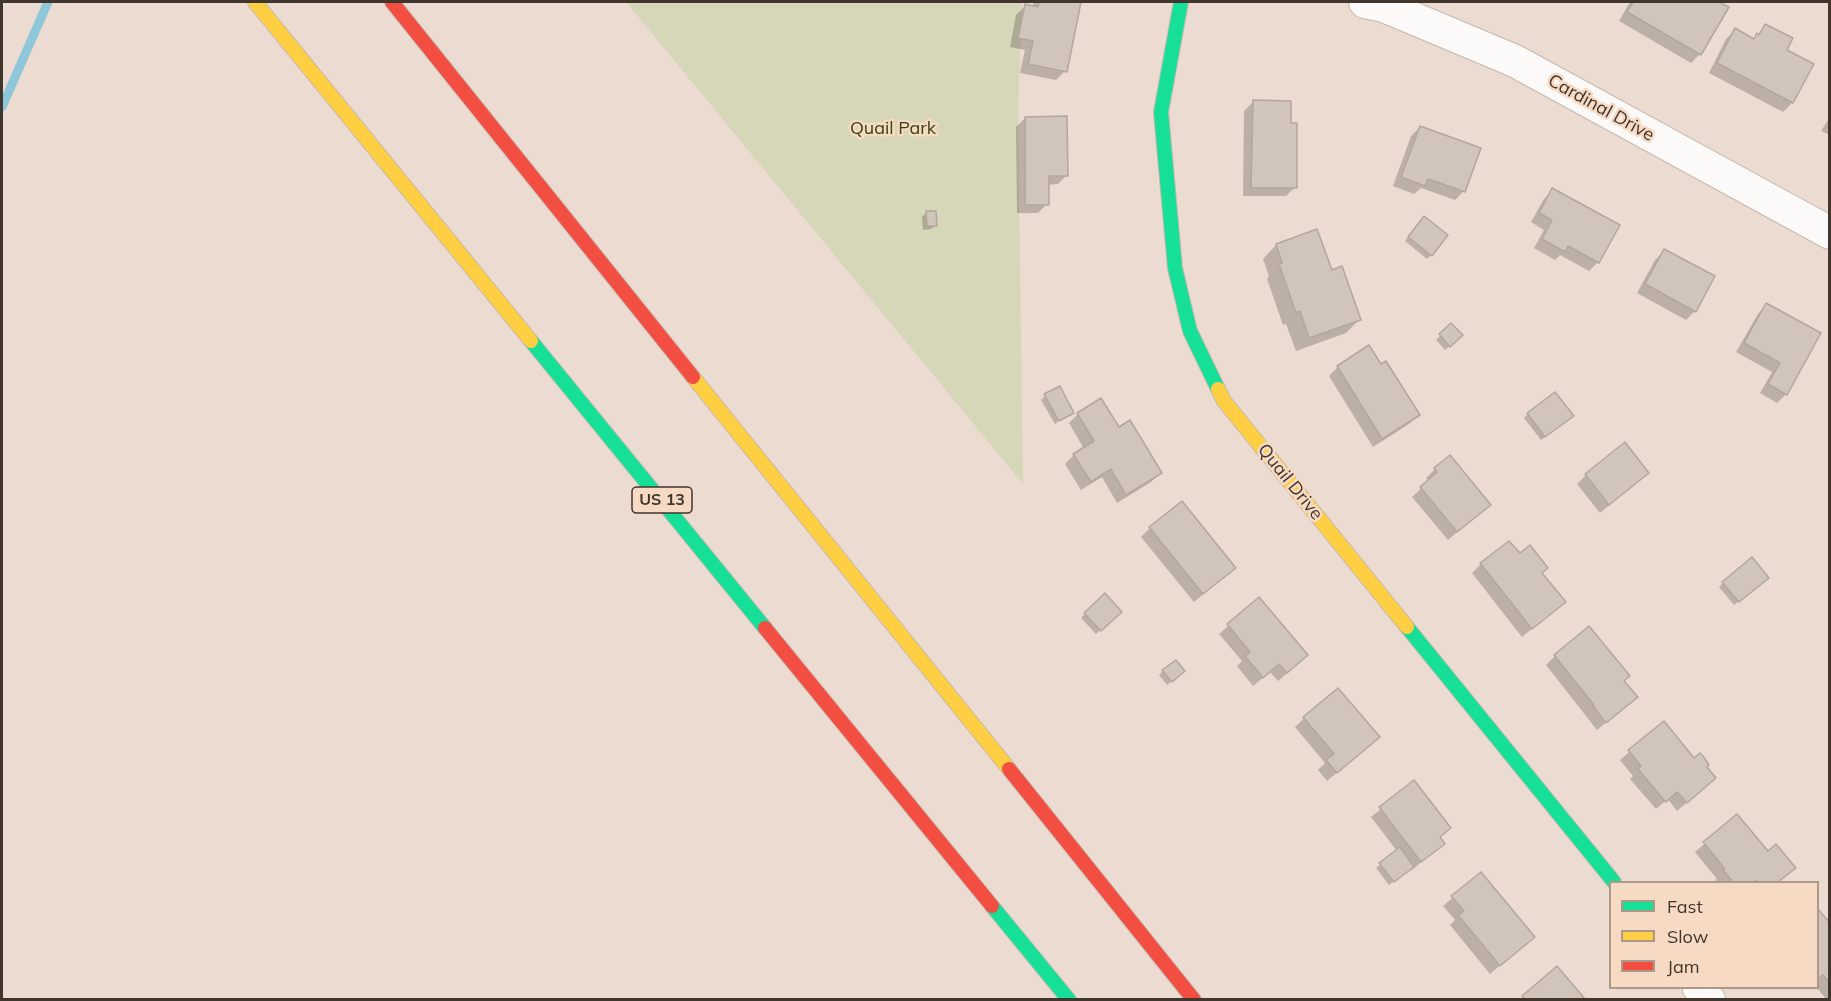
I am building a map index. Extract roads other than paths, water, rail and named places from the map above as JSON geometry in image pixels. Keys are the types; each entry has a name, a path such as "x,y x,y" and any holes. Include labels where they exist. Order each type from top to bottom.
{"main road":[{"name":"US 13","path":"255,2 1069,999"},
{"path":"392,2 1194,999"},
{"name":"Quail Drive","path":"1181,2 1161,112 1175,268 1190,331 1219,391 1224,401 1613,881"}],"street":[{"name":"Cardinal Drive","path":"1365,2 1384,6 1515,61 1830,232"}],"waterway":[{"path":"2,107 48,2"}],"park label":[{"name":"Quail Park","path":"893,129"}]}
